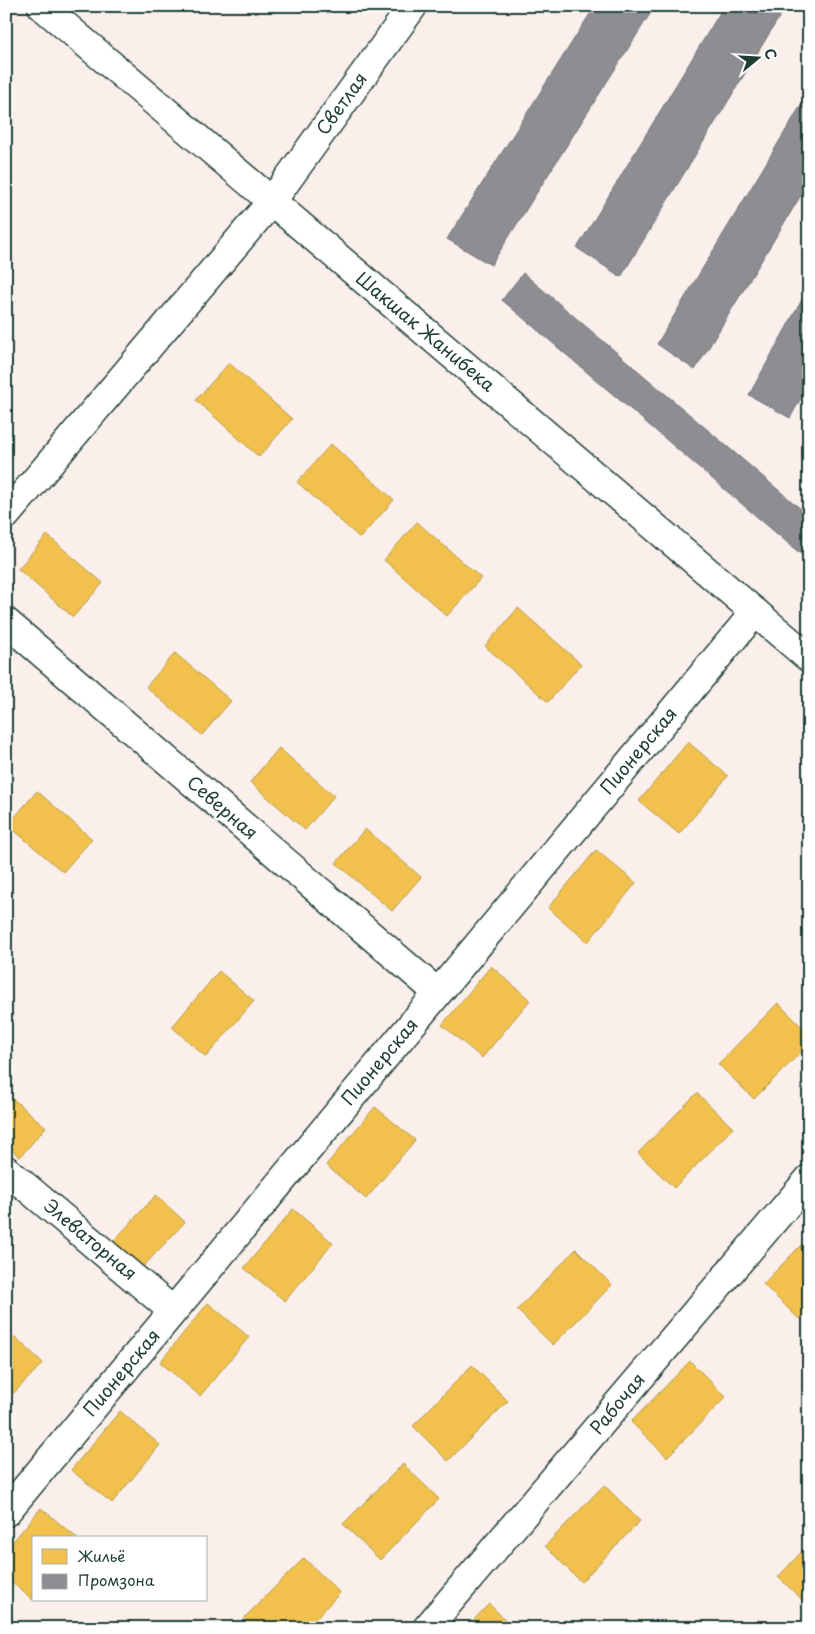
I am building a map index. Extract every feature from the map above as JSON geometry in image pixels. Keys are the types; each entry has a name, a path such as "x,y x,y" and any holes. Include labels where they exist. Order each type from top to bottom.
{"street":[{"name":"Шакшак Жанибека","path":"42,6 809,658"},
{"name":"Светлая","path":"6,515 272,201 413,6"},
{"name":"Пионерская","path":"6,1512 755,612"},
{"name":"Северная","path":"6,622 438,993"},
{"name":"Элеваторная","path":"6,1170 174,1311"},
{"name":"Рабочая","path":"427,1628 809,1180"}],"building: Жильё":[{"path":"229,363 292,419 259,457 196,400"},
{"path":"331,444 394,500 360,538 297,482"},
{"path":"417,522 481,578 447,616 384,560"},
{"path":"47,535 103,583 73,617 18,569"},
{"path":"518,608 581,664 548,702 485,646"},
{"path":"175,653 231,701 202,735 146,687"},
{"path":"688,742 728,776 679,834 639,801"},
{"path":"279,748 334,796 305,830 250,782"},
{"path":"37,791 92,839 63,872 8,825"},
{"path":"365,829 421,877 392,911 336,863"},
{"path":"596,850 636,883 588,942 548,908"},
{"path":"491,966 530,1000 482,1058 442,1025"},
{"path":"219,971 254,1001 206,1057 172,1027"},
{"path":"778,1003 809,1034 809,1044 754,1099 718,1064"},
{"path":"6,1093 46,1127 20,1157 6,1145"},
{"path":"697,1093 733,1128 674,1188 638,1153"},
{"path":"375,1107 415,1140 366,1199 326,1165"},
{"path":"156,1195 185,1222 139,1271 110,1245"},
{"path":"293,1209 333,1243 285,1301 244,1268"},
{"path":"809,1237 809,1309 799,1319 763,1284"},
{"path":"576,1249 612,1285 553,1345 517,1310"},
{"path":"208,1303 249,1337 200,1396 160,1362"},
{"path":"14,1336 43,1363 6,1401 6,1344"},
{"path":"690,1361 726,1397 667,1457 631,1422"},
{"path":"472,1365 508,1401 448,1461 413,1426"},
{"path":"120,1411 160,1445 112,1503 71,1470"},
{"path":"403,1464 439,1499 380,1560 343,1524"},
{"path":"604,1485 640,1521 581,1582 545,1546"},
{"path":"41,1508 75,1536 32,1536 32,1599 6,1578 6,1550"},
{"path":"809,1544 809,1606 778,1577"},
{"path":"304,1558 340,1593 306,1628 254,1628 244,1618"},
{"path":"489,1604 514,1628 466,1628"}],"building: Промзона":[{"path":"595,6 655,6 491,265 447,239"},
{"path":"724,6 786,6 621,277 577,248"},
{"path":"809,92 809,182 695,370 657,344"},
{"path":"523,273 809,516 809,561 502,300"},
{"path":"809,287 809,384 790,418 749,395"}]}
